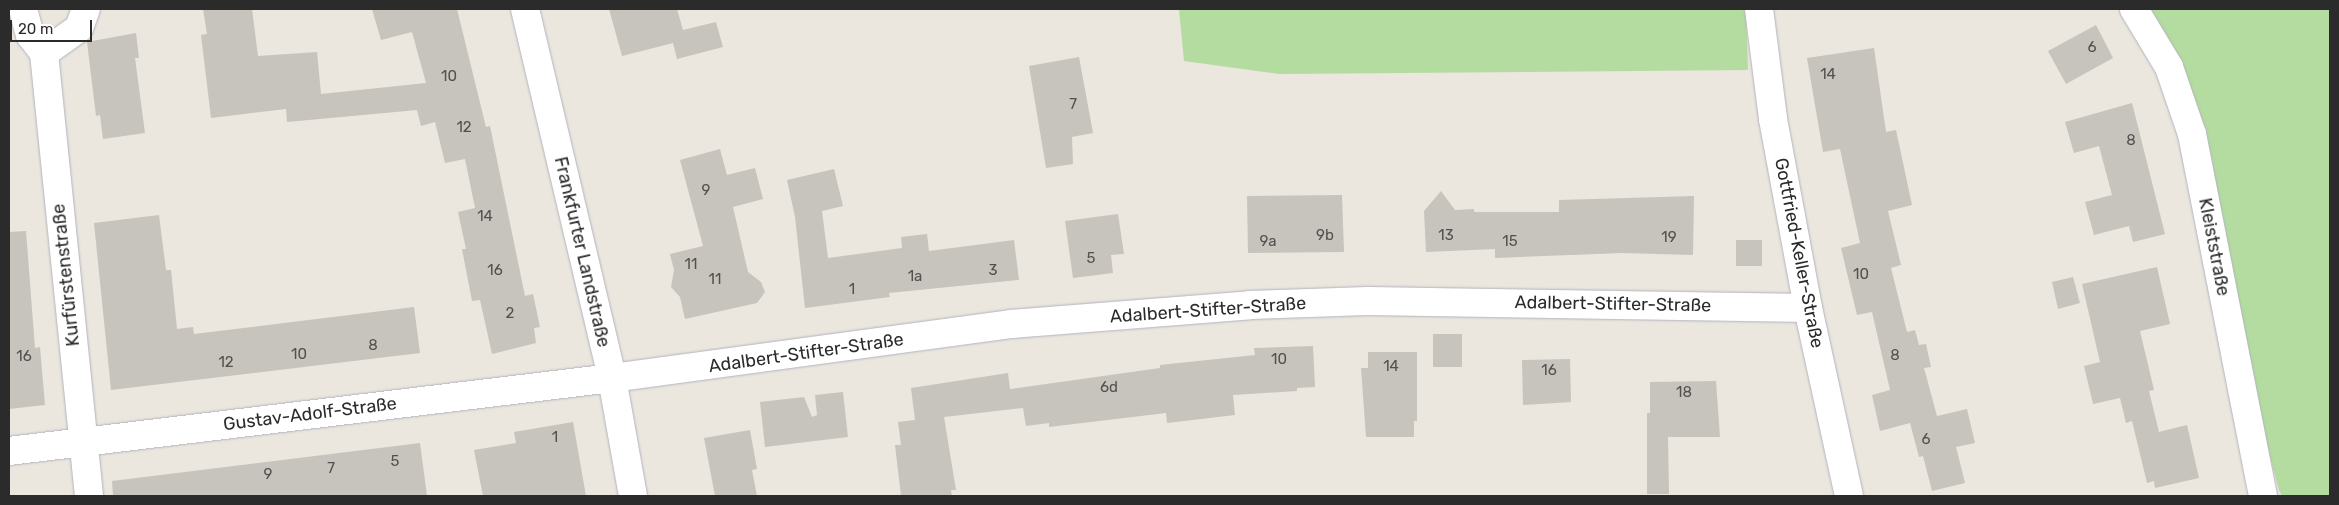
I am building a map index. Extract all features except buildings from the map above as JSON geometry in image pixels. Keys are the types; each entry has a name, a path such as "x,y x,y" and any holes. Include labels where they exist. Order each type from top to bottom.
{"street":[{"path":"23,9 30,35 44,53 79,28 86,9"},
{"name":"Frankfurter Landstraße","path":"525,9 612,378 633,496"},
{"name":"Gottfried-Keller-Straße","path":"1759,9 1772,110 1808,308 1849,496"},
{"name":"Kleiststraße","path":"2134,9 2169,68 2192,134 2264,496"},
{"name":"Kurfürstenstraße","path":"44,53 89,496"},
{"name":"Adalbert-Stifter-Straße","path":"612,378 1011,324 1250,305 1368,301 1808,308"},
{"name":"Gustav-Adolf-Straße","path":"9,451 612,378"}],"green space":[{"path":"1179,9 1746,9 1748,70 1280,74 1184,61"},
{"path":"2149,9 2330,9 2330,496 2282,496 2279,490 2266,442 2206,131 2182,64"}]}
